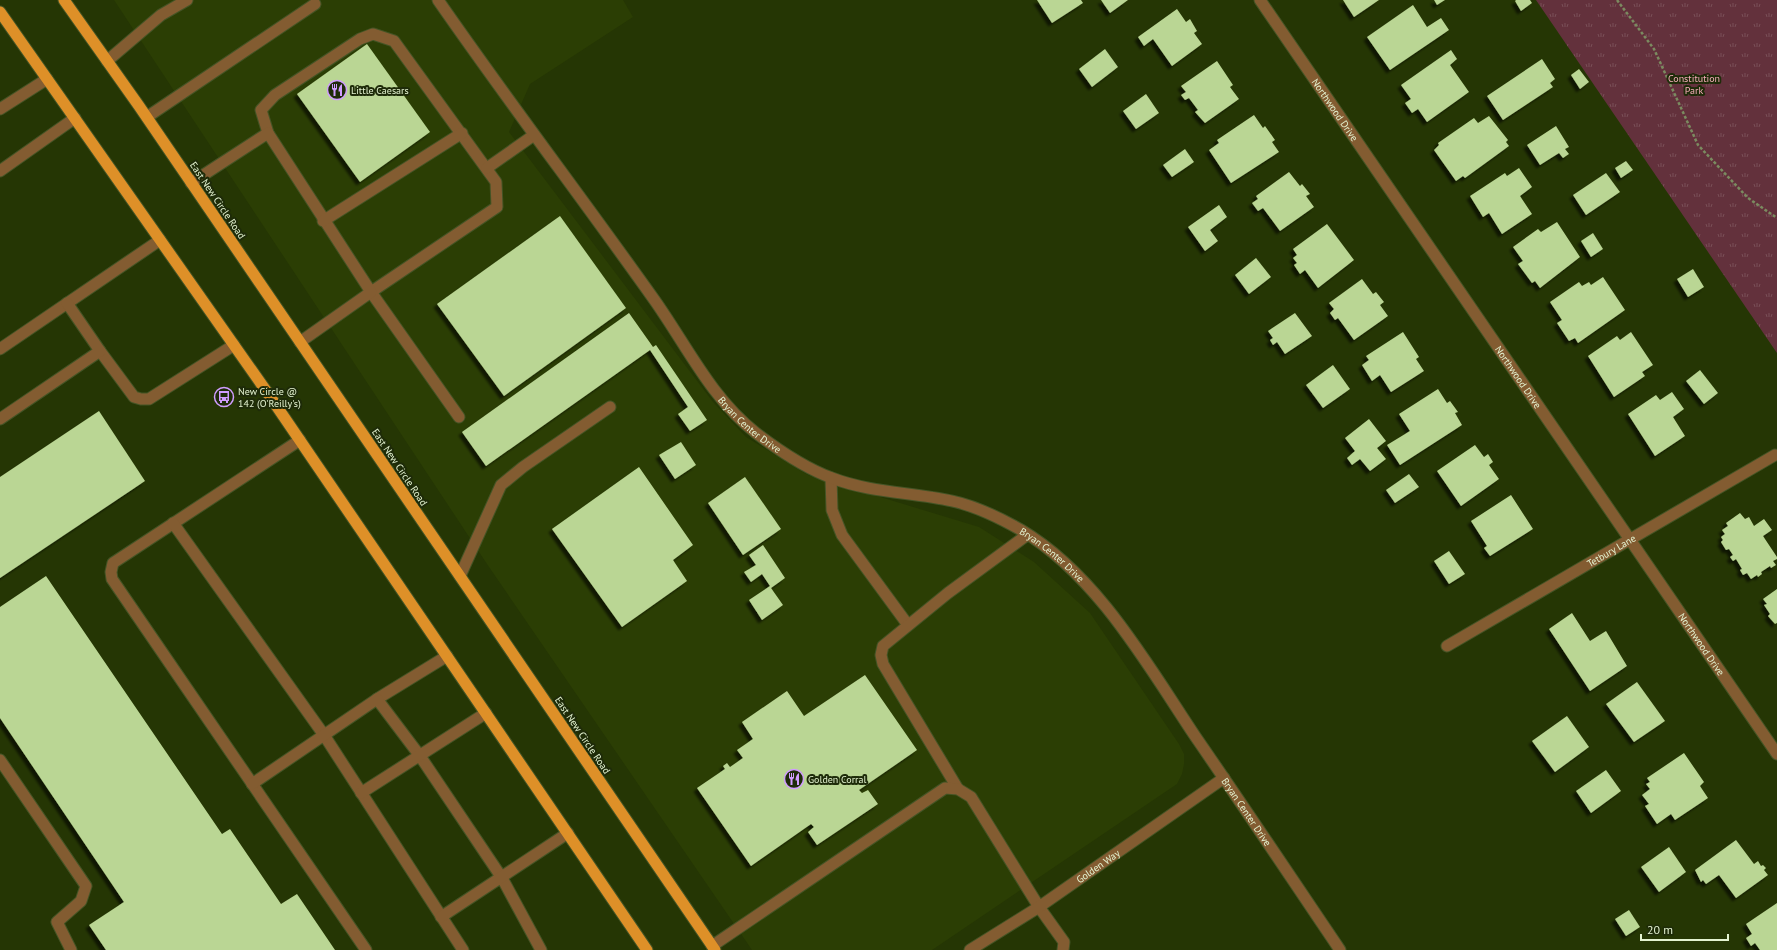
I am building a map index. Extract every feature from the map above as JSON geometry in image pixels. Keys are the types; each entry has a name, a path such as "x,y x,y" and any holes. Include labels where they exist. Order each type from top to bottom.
{"highway":[{"name":"East New Circle Road","path":"64,0 147,117 714,948"},
{"path":"0,12 300,440 647,950"}],"street":[{"name":"Bryan Center Drive","path":"438,0 656,302 691,358 722,400 755,432 791,456 831,478 874,490 953,501 989,514 1027,534 1059,558 1089,586 1133,644 1340,950"},
{"name":"Northwood Drive","path":"1260,0 1777,754"},
{"path":"107,61 161,15 182,1"},
{"path":"147,117 315,4"},
{"path":"300,342 371,292 497,207 496,182 462,133 394,41 373,34 360,39 275,96 261,110 268,134 323,221 371,292 459,417"},
{"path":"0,109 47,79"},
{"path":"0,171 75,118"},
{"path":"323,221 462,133"},
{"path":"191,182 268,134"},
{"path":"487,168 534,135"},
{"path":"0,349 160,240"},
{"path":"66,303 134,396 140,399 149,398 234,345"},
{"path":"0,420 100,351"},
{"path":"460,576 501,485 523,467 610,407"},
{"path":"300,440 113,562 111,572 112,579 366,950"},
{"name":"Tetbury Lane","path":"1447,646 1630,538 1775,456"},
{"path":"831,478 832,510 842,535 908,625"},
{"path":"173,523 324,735 463,950"},
{"path":"958,789 883,664 881,655 883,646 948,593 1027,534"},
{"path":"252,784 377,699 447,656"},
{"path":"377,699 420,756 502,878 541,950"},
{"path":"361,793 486,713"},
{"path":"0,760 86,886 81,901 57,922 71,950"},
{"name":"Golden Way","path":"970,950 1039,907 1224,778"},
{"path":"714,948 945,788 958,789 971,797 1039,907 1064,942 1063,950"},
{"path":"441,917 568,833"}],"path":[{"path":"1617,0 1654,50 1698,145 1748,198 1777,216"}],"shaded area":[{"path":"114,0 623,0 633,17 530,84 509,132 713,402 746,437 808,475 979,527 1034,562 1090,613 1179,744 1184,754 1184,764 1182,774 1177,784 932,950 752,950 489,567"}],"green space":[{"name":"Constitution Park","path":"1536,0 1777,0 1777,353"}],"building":[{"path":"1037,0 1081,0 1083,3 1052,23"},
{"path":"1101,0 1128,0 1110,13"},
{"path":"1343,0 1379,0 1354,17"},
{"path":"1434,0 1445,0 1437,5"},
{"path":"1530,0 1532,3 1521,11 1515,1"},
{"path":"1413,5 1427,27 1441,18 1449,30 1390,70 1367,37"},
{"path":"1177,9 1186,22 1190,19 1197,31 1194,33 1202,44 1172,66 1153,39 1144,46 1138,37"},
{"path":"367,44 430,132 360,182 297,94"},
{"path":"1105,49 1118,67 1092,87 1079,69"},
{"path":"1451,50 1457,59 1450,65 1469,92 1427,122 1418,109 1412,113 1405,103 1411,99 1401,85"},
{"path":"1542,59 1555,79 1550,83 1553,87 1503,120 1487,96"},
{"path":"1217,61 1233,85 1230,87 1239,99 1205,123 1195,112 1198,110 1189,98 1185,100 1181,95 1186,92 1181,86"},
{"path":"1579,69 1589,82 1580,89 1571,75"},
{"path":"1146,94 1159,113 1136,129 1123,111"},
{"path":"1254,115 1263,128 1265,126 1275,140 1272,142 1279,152 1231,183 1209,150 1219,143 1217,140"},
{"path":"1489,116 1508,140 1506,142 1509,146 1465,178 1463,176 1456,181 1434,150 1439,145 1438,143 1474,118 1478,123"},
{"path":"1556,126 1569,147 1565,149 1569,154 1563,158 1559,153 1540,165 1527,145"},
{"path":"1185,149 1194,162 1172,177 1163,165"},
{"path":"1626,161 1633,170 1621,178 1615,168"},
{"path":"1519,168 1532,187 1520,196 1532,214 1502,234 1489,213 1483,217 1470,196 1505,173 1507,176"},
{"path":"1289,172 1300,186 1302,184 1310,194 1306,196 1314,207 1280,231 1263,208 1258,211 1252,203 1258,199 1256,196"},
{"path":"1606,173 1620,192 1586,215 1573,195"},
{"path":"1219,205 1227,217 1210,230 1218,241 1205,251 1188,227"},
{"path":"560,216 626,308 504,396 437,304"},
{"path":"1557,222 1580,257 1540,288 1535,281 1532,283 1518,264 1523,261 1513,247 1538,229 1541,232"},
{"path":"1327,224 1354,260 1318,288 1305,270 1300,274 1294,265 1297,263 1293,258 1297,255 1293,249"},
{"path":"1593,233 1603,249 1591,257 1581,241"},
{"path":"1256,258 1271,277 1249,294 1235,275"},
{"path":"1693,269 1704,287 1688,297 1677,279"},
{"path":"1603,277 1625,310 1578,343 1575,338 1569,341 1557,323 1562,320 1550,302 1579,282 1582,286 1589,282 1591,285"},
{"path":"1362,279 1373,294 1376,292 1384,302 1380,305 1388,316 1354,340 1338,318 1335,320 1330,313 1334,309 1329,303"},
{"path":"629,313 653,347 656,345 707,420 690,431 678,414 688,407 650,350 486,466 462,432"},
{"path":"1295,313 1312,336 1285,354 1277,342 1273,345 1270,340 1273,338 1268,331"},
{"path":"1403,332 1419,357 1416,359 1424,371 1391,392 1380,375 1372,381 1362,365 1369,360 1366,356"},
{"path":"1631,332 1653,365 1642,372 1645,376 1614,397 1588,356 1617,336 1620,340"},
{"path":"1333,365 1350,389 1323,408 1306,385"},
{"path":"1700,370 1718,393 1704,404 1686,381"},
{"path":"1438,389 1447,403 1450,401 1458,412 1455,413 1462,425 1400,465 1387,445 1410,431 1399,414"},
{"path":"1672,392 1684,409 1673,417 1685,436 1655,456 1628,414 1656,395 1660,400"},
{"path":"99,411 145,481 0,578 0,477"},
{"path":"1369,419 1386,441 1377,448 1386,459 1370,471 1360,459 1352,465 1347,458 1355,451 1345,438"},
{"path":"681,442 696,465 675,479 659,455"},
{"path":"1475,445 1484,457 1488,454 1493,462 1489,465 1499,479 1461,506 1437,471"},
{"path":"639,467 693,545 673,560 687,581 622,627 552,529"},
{"path":"1409,474 1419,487 1395,503 1386,490"},
{"path":"745,477 781,529 743,555 708,503"},
{"path":"1511,495 1533,529 1490,556 1484,548 1487,546 1471,521"},
{"path":"1740,513 1745,519 1749,517 1754,526 1764,519 1772,530 1763,536 1777,557 1777,559 1773,561 1776,565 1771,568 1770,566 1761,572 1762,574 1758,577 1757,575 1751,579 1747,573 1743,575 1740,570 1742,569 1736,559 1733,561 1730,557 1733,555 1729,549 1726,550 1721,542 1723,540 1721,537 1725,534 1722,530 1728,526 1726,523"},
{"path":"763,545 785,578 771,588 783,605 762,620 749,600 770,586 762,574 751,582 744,572 756,565 749,555"},
{"path":"1449,551 1465,574 1449,584 1434,561"},
{"path":"46,576 222,834 230,829 281,904 297,894 335,950 106,950 89,925 124,902 0,718 0,607"},
{"path":"1777,589 1777,623 1775,624 1768,616 1770,614 1764,605 1767,604 1763,599"},
{"path":"1572,613 1590,641 1606,631 1627,666 1590,691 1549,629"},
{"name":"Golden Corral","path":"865,675 917,750 859,790 862,793 868,790 878,804 817,845 808,832 814,827 811,824 751,866 697,788 725,769 723,766 727,763 730,767 743,758 737,750 753,739 742,722 787,691 804,716"},
{"path":"1637,682 1665,721 1634,742 1606,704"},
{"path":"1567,716 1589,747 1555,772 1532,741"},
{"path":"1684,753 1704,782 1700,786 1708,798 1675,820 1671,814 1657,824 1645,806 1649,804 1642,795 1650,789 1646,784 1650,782 1647,778"},
{"path":"1606,770 1621,791 1591,813 1576,791"},
{"path":"1736,840 1754,864 1758,861 1761,866 1763,865 1766,868 1764,870 1768,875 1736,898 1719,875 1706,884 1703,880 1701,882 1695,870"},
{"path":"1669,847 1686,872 1659,892 1641,867"},
{"path":"1777,903 1777,950 1760,950 1755,943 1751,946 1746,938 1752,934 1746,924"},
{"path":"1629,910 1640,927 1626,936 1615,919"}],"place":[{"name":"Little Caesars","path":"337,90"},
{"name":"New Circle @ 142 (O'Reilly's)","path":"224,397"},
{"name":"Golden Corral","path":"794,779"}]}
